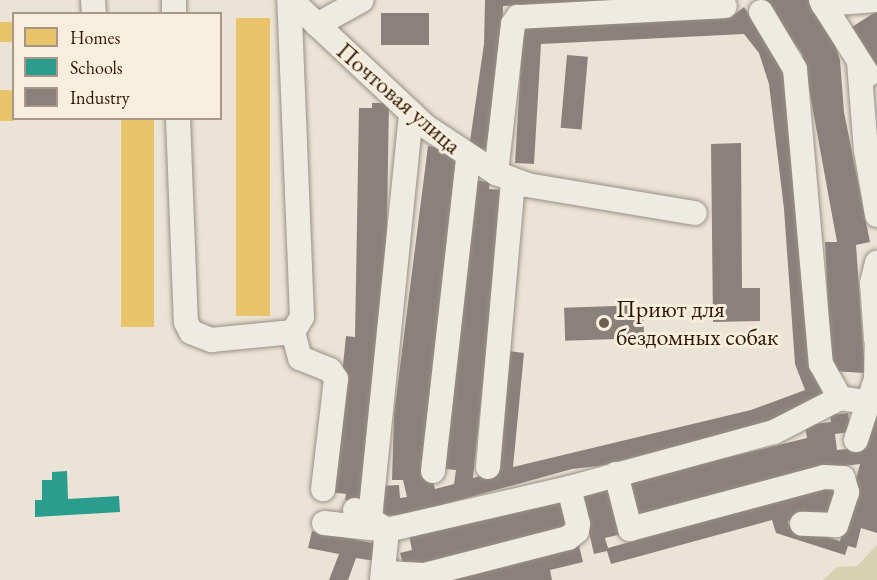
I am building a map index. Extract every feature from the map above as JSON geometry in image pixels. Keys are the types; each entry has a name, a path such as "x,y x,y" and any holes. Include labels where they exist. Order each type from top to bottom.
{"street":[{"name":"Почтовая улица","path":"290,0 411,114 468,158 504,176 695,213"},
{"path":"290,0 302,317 293,332 300,358 330,370 336,379 323,489"},
{"path":"317,25 362,0"},
{"path":"877,0 822,2 877,90"},
{"path":"488,467 513,24 518,17 725,6"},
{"path":"761,12 795,69 821,364 840,398"},
{"path":"859,62 866,150 877,215"},
{"path":"411,114 370,519 383,577 424,575 568,538 577,531 578,524 569,488"},
{"path":"178,120 186,322 191,332 212,340 293,332"},
{"path":"433,471 468,158"},
{"path":"856,440 867,402 877,379 872,283 877,263"},
{"path":"324,523 370,519 569,488 774,432 840,398 867,402"},
{"path":"616,474 630,529 824,477 843,478 847,492 836,525 802,524"}],"shaded area":[{"path":"877,545 877,580 823,580 837,567 857,566"}],"building: Homes":[{"path":"236,18 270,18 270,316 236,316"},
{"path":"0,22 12,22 12,42 0,42"},
{"path":"0,90 12,90 12,120 14,121 0,121"},
{"path":"121,120 154,120 154,327 121,327"}],"building: Schools":[{"path":"67,471 68,499 119,496 120,512 35,517 35,500 42,500 42,480 52,480 52,472"}],"building: Industry":[{"path":"485,0 649,0 649,2 503,6 502,45 486,150 469,148 484,44"},
{"path":"763,0 810,0 832,35 840,60 844,112 870,242 856,245 865,373 831,371 825,242 837,242 805,67 802,54"},
{"path":"744,7 782,63 831,398 757,426 599,466 572,469 409,514 384,516 381,486 399,485 400,498 407,497 403,480 392,480 394,414 428,146 438,147 459,164 432,477 435,489 454,484 456,470 446,469 446,446 472,180 490,182 489,189 503,190 473,478 496,472 507,351 524,353 513,467 751,410 805,390 795,364 784,209 769,84 759,53 744,34 541,44 534,164 515,163 523,27 731,17"},
{"path":"877,11 877,66 852,27"},
{"path":"381,13 429,13 429,45 381,45"},
{"path":"567,55 588,57 582,130 561,128"},
{"path":"372,103 389,103 385,335 362,502 345,500 346,494 330,492 346,336 355,337 359,108 372,108"},
{"path":"741,143 742,288 760,288 760,321 713,322 711,144"},
{"name":"Приют для бездомных собак","path":"643,305 644,338 565,341 564,308"},
{"path":"877,404 877,533 861,528 856,548 848,546 845,555 776,533 772,520 611,564 607,551 594,554 579,489 610,482 622,534 605,538 608,548 832,486 838,510 788,521 789,525 840,541 860,464 811,470 636,516 627,482 807,438 805,425 831,422 830,415 848,413 851,432 835,434 837,450 865,447"},
{"path":"562,497 570,527 404,568 400,553 412,550 409,535"},
{"path":"312,531 378,544 375,561 356,558 348,580 329,580 339,554 308,548"},
{"path":"579,546 583,562 550,570 552,580 442,580"}],"place":[{"name":"Приют для бездомных собак","path":"604,323"}]}
